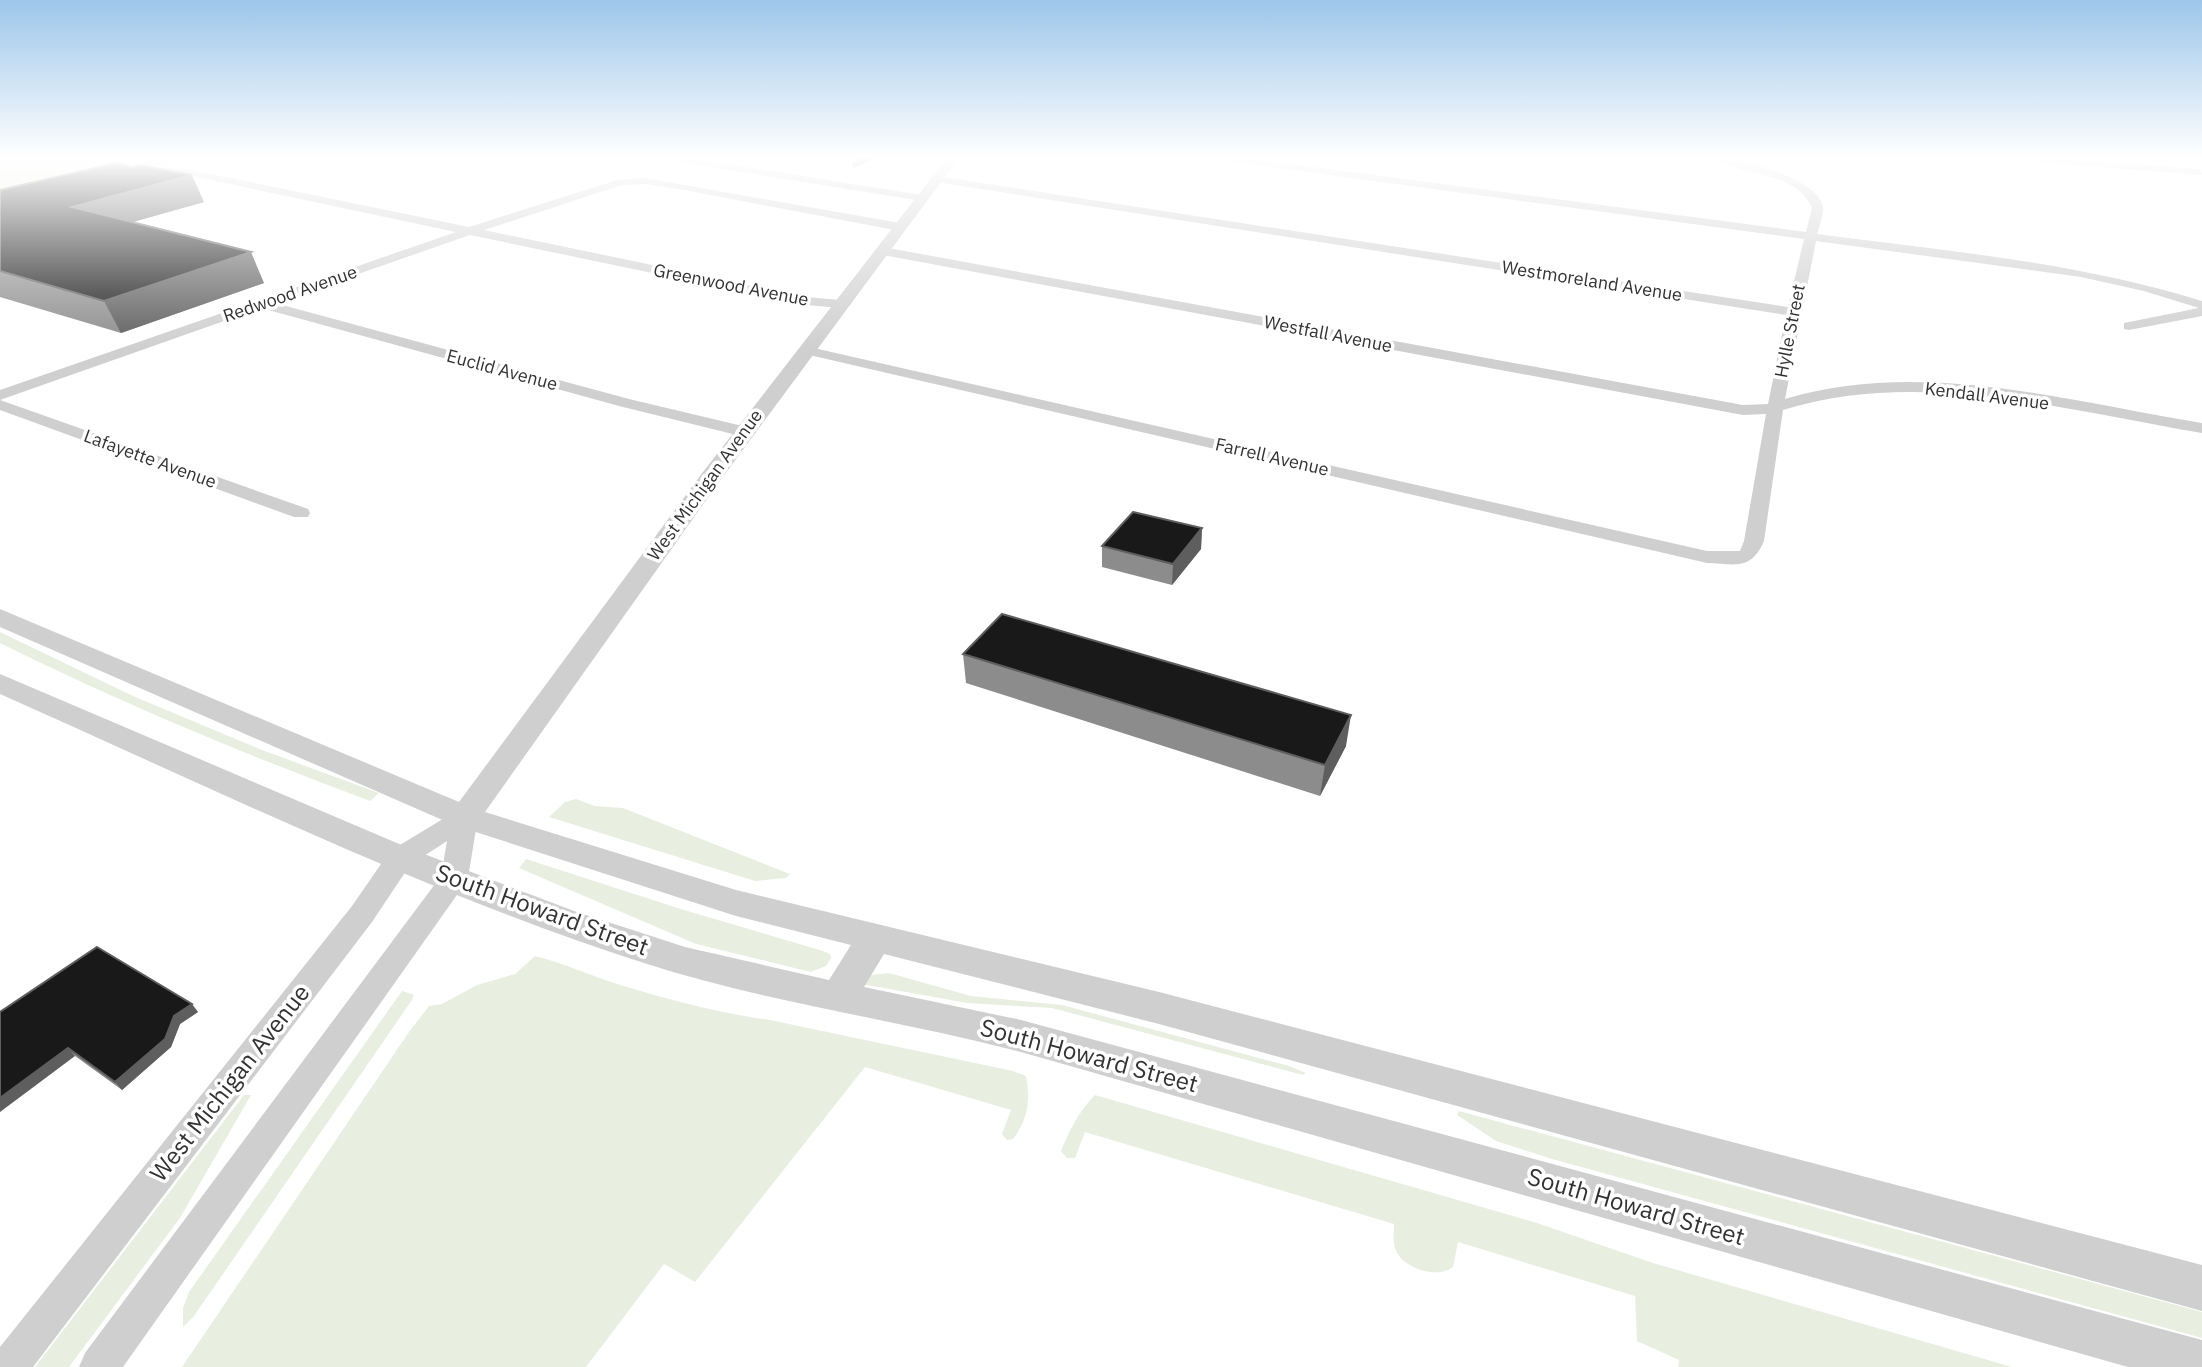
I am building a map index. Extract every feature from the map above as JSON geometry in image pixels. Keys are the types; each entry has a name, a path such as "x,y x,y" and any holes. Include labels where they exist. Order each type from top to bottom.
{"street":[{"name":"Greenwood Avenue","path":"430,223 806,301 841,304"},
{"name":"Redwood Avenue","path":"0,395 494,223"},
{"name":"Redwood Avenue","path":"877,223 900,227"},
{"name":"West Michigan Avenue","path":"9,1367 362,914 400,858 465,817 805,350 903,223"},
{"name":"Westmoreland Avenue","path":"1218,223 1792,312"},
{"path":"1711,223 2101,276 2202,305"},
{"name":"Hylle Street","path":"1740,558 1748,555 1754,541 1773,410 1782,379 1792,312 1814,223"},
{"name":"Westfall Avenue","path":"883,251 1730,409 1773,410"},
{"name":"Euclid Avenue","path":"261,304 625,403 745,432"},
{"path":"2129,327 2202,312"},
{"name":"Farrell Avenue","path":"805,350 1694,554 1740,558"},
{"name":"Kendall Avenue","path":"1773,410 1793,402 1832,393 1926,388 2015,398 2202,428"},
{"name":"Lafayette Avenue","path":"0,405 301,513"},
{"path":"0,617 465,817 736,903 1159,1008 2202,1288"},
{"name":"South Howard Street","path":"0,683 400,858 499,898 647,950 838,998 982,1027 1139,1068 2202,1364"},
{"name":"West Michigan Avenue","path":"99,1367 454,878 465,817"},
{"path":"838,998 875,937"}],"green space":[{"path":"0,632 133,696 262,750 379,793 370,801 183,727 0,643"},
{"path":"576,799 595,806 623,808 790,874 786,878 755,881 549,817 565,802"},
{"path":"526,859 823,951 830,954 831,958 826,966 811,972 696,944 519,868"},
{"path":"535,956 617,984 692,1005 1013,1071 1026,1076 1028,1101 1025,1117 1013,1139 1007,1140 1002,1134 1011,1110 865,1067 695,1282 664,1264 586,1367 182,1367 429,1006 442,1004 477,985 515,974"},
{"path":"889,973 971,996 1062,1005 1289,1066 1306,1073 1303,1075 1052,1008 967,1003 862,984 870,975"},
{"path":"402,991 414,995 412,1000 194,1316 183,1327 183,1308 189,1292"},
{"path":"244,1095 251,1095 180,1218 69,1367 35,1367"},
{"path":"1095,1095 1537,1223 1653,1263 2012,1367 1678,1367 1679,1360 1637,1341 1635,1296 1458,1242 1453,1267 1439,1272 1415,1268 1401,1259 1395,1250 1394,1224 1085,1132 1075,1158 1067,1158 1061,1151 1064,1143 1079,1115"},
{"path":"1459,1111 2202,1312 2202,1338 1552,1159 1496,1141 1457,1115"}],"building":[{"path":"0,223 135,223 251,252 104,301 0,271"},
{"path":"1133,512 1202,528 1173,564 1102,546"},
{"path":"1002,614 1351,715 1325,765 963,654"},
{"path":"97,947 192,1004 174,1016 165,1039 115,1082 68,1048 0,1098 0,1012"}]}
